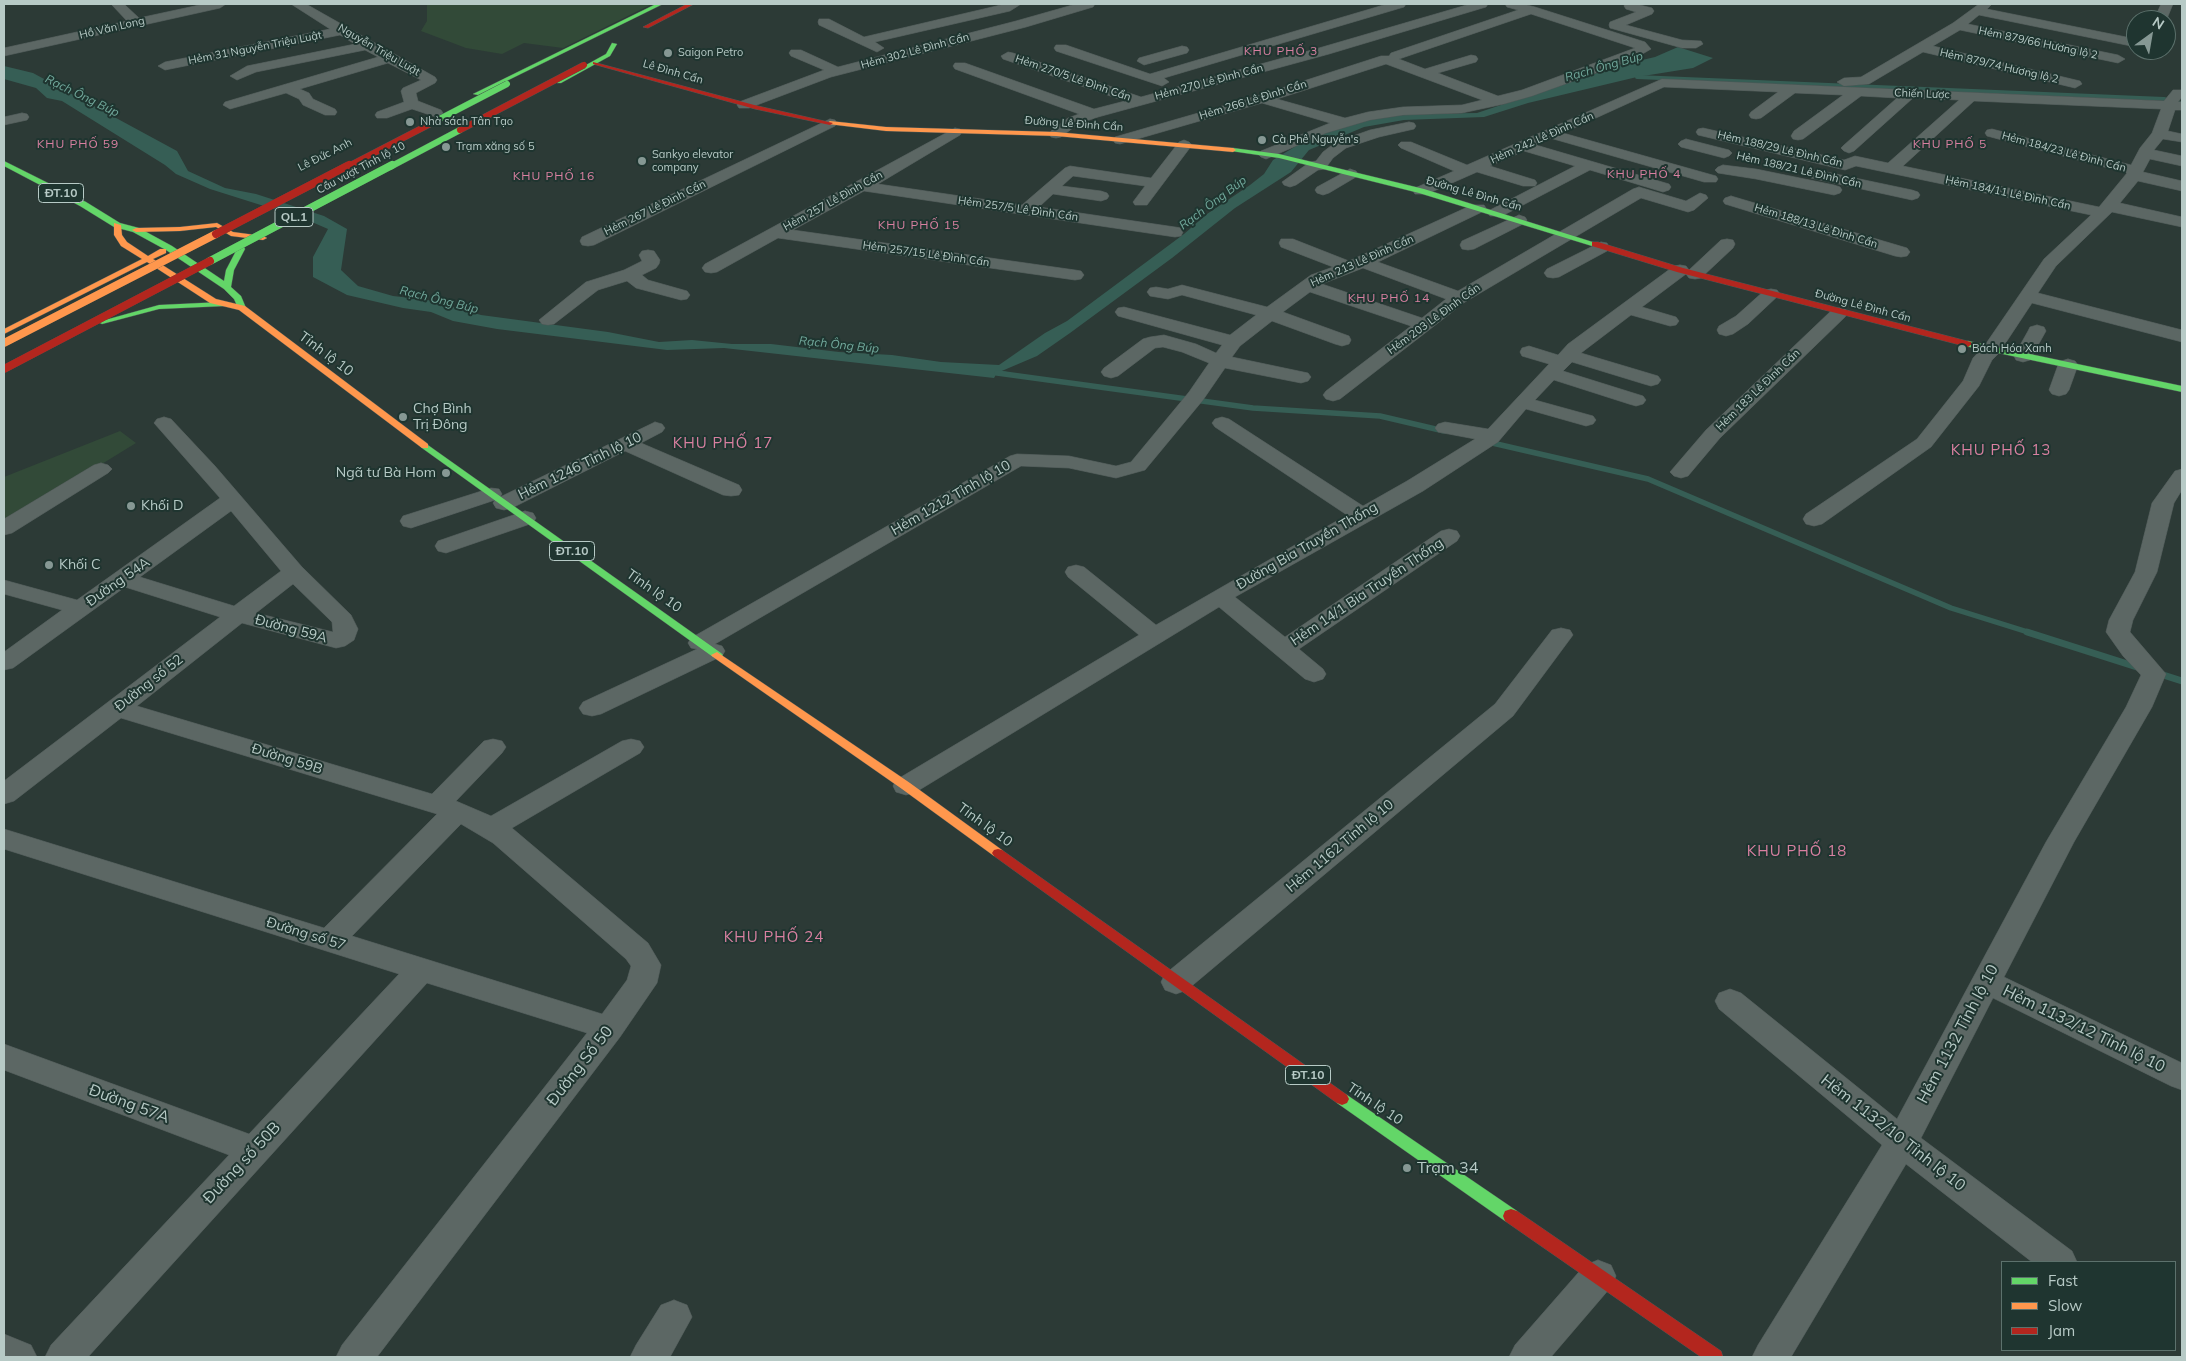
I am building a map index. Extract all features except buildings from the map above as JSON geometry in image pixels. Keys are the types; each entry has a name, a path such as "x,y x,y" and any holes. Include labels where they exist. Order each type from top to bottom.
{"main road":[{"path":"638,27 659,4"},
{"name":"Lê Đức Anh","path":"4,332 436,113 558,59 659,4"},
{"name":"QL.1","path":"4,375 362,186 638,27 673,9 691,4"},
{"name":"QL.1","path":"673,9 700,4"},
{"name":"Cầu vượt Tỉnh lộ 10","path":"4,359 618,42"},
{"name":"Cầu vượt Tỉnh lộ 10","path":"4,343 558,59 585,58"},
{"name":"Cầu vượt Tỉnh lộ 10","path":"4,369 585,58"},
{"name":"Lê Đình Cẩn","path":"585,58 744,105"},
{"name":"Cầu vượt Tỉnh lộ 10","path":"4,352 558,59"},
{"name":"Đường Lê Đình Cẩn","path":"744,105 830,123 886,130 1056,134 1273,155 1421,192 1684,271 1911,332 2182,390"},
{"name":"Tỉnh lộ 10","path":"4,163 83,204 117,225 136,230 169,248 227,287 238,298 242,308"},
{"path":"315,174 323,181 337,185 362,186"},
{"path":"114,276 124,244 118,235 117,225"},
{"path":"136,230 163,230 217,225 231,234 263,238"},
{"name":"Tỉnh lộ 10","path":"124,244 222,304 242,308 371,406 525,518 906,786 1176,982 1715,1357"},
{"path":"227,287 230,270 242,249"},
{"path":"40,313 68,312 85,314 98,324 159,308 222,304"}],"street":[{"path":"117,4 136,22"},
{"name":"Hồ Văn Long","path":"4,52 220,4"},
{"name":"Nguyễn Triệu Luật","path":"298,4 430,80 408,91 412,104"},
{"path":"862,41 1006,8 1015,4"},
{"name":"Hẻm 302 Lê Đình Cẩn","path":"744,105 826,74 1025,23 1089,4"},
{"path":"1150,78 1400,4"},
{"name":"Hẻm 270 Lê Đình Cẩn","path":"1056,134 1073,121 1137,100 1186,90 1482,4"},
{"path":"1273,155 1295,140 1343,122 1403,111 1462,109 1499,101 1581,75 1644,49 1640,45 1511,4"},
{"path":"1612,12 1632,5 1648,11 1615,25 1682,44 1696,44"},
{"path":"1753,85 1752,80 1765,78 1840,82 1864,81 1958,26 1981,7 2126,41"},
{"name":"Hẻm 266 Lê Đình Cẩn","path":"1120,140 1262,99 1391,58 1531,10"},
{"path":"824,22 896,55"},
{"path":"1025,23 1042,30"},
{"name":"Hẻm 879/66 Hương lộ 2","path":"1958,26 2118,60"},
{"name":"Hẻm 31 Nguyễn Triệu Luật","path":"165,66 344,30"},
{"path":"985,33 1029,53 1062,54 1186,90"},
{"path":"944,43 967,52"},
{"path":"237,76 252,69 369,45"},
{"path":"1144,61 1190,48"},
{"name":"Hẻm 879/74 Hương lộ 2","path":"1923,48 2074,85"},
{"path":"796,53 839,72"},
{"path":"2101,69 2126,55"},
{"name":"Hẻm 270/5 Lê Đình Cẩn","path":"1008,56 1137,100"},
{"path":"230,105 389,58"},
{"path":"1391,58 1425,74 1499,101"},
{"path":"1425,74 1471,59"},
{"path":"960,66 1093,114"},
{"name":"Chiến Lược","path":"1662,83 1753,85 1792,89 1910,94 2175,100"},
{"name":"Hẻm 242 Lê Đình Cẩn","path":"1421,192 1662,83"},
{"path":"286,88 304,96 308,102 330,112"},
{"path":"1756,114 1792,89"},
{"path":"1798,136 1857,92"},
{"path":"1848,148 1910,94"},
{"path":"1891,169 1945,122 1971,96"},
{"path":"1262,99 1343,122"},
{"path":"1814,518 1924,443 1972,382 1983,358 1992,349 2050,263 2109,205 2135,173 2162,127 2175,100"},
{"path":"382,115 412,104 436,113"},
{"path":"4,121 22,117"},
{"name":"Hẻm 267 Lê Đình Cẩn","path":"588,241 830,123"},
{"path":"2162,127 2182,124"},
{"path":"1290,182 1316,165 1340,145 1375,133 1409,126"},
{"path":"2162,127 2182,138"},
{"name":"Hẻm 257 Lê Đình Cẩn","path":"711,268 862,186 954,132"},
{"name":"Hẻm 188/29 Lê Đình Cẩn","path":"1703,132 1845,165 1855,161 1915,173"},
{"name":"Hẻm 184/23 Lê Đình Cẩn","path":"1992,133 2182,186"},
{"path":"1551,134 1710,179"},
{"path":"1406,144 1472,169 1529,183"},
{"name":"Hẻm 188/21 Lê Đình Cẩn","path":"1686,144 1913,201 1723,170"},
{"path":"1140,202 1184,145"},
{"path":"1524,146 1588,165"},
{"path":"2146,153 2182,161"},
{"path":"1448,237 1498,214 1588,165"},
{"name":"Hẻm 203 Lê Đình Cẩn","path":"1333,395 1459,298 1639,192 1688,207 1700,198 1588,165"},
{"path":"1027,209 1059,179 1073,171 1155,183"},
{"name":"Hẻm 184/11 Lê Đình Cẩn","path":"1915,173 2109,205"},
{"path":"1323,190 1350,174"},
{"name":"Hẻm 257/5 Lê Đình Cẩn","path":"862,186 1174,232"},
{"path":"1050,189 1101,196"},
{"name":"Hẻm 188/13 Lê Đình Cẩn","path":"1731,201 1901,252"},
{"path":"2109,205 2182,210"},
{"path":"2109,205 2182,222"},
{"name":"Hẻm 213 Lê Đình Cẩn","path":"1190,402 1234,342 1308,285 1317,279 1356,265 1478,208"},
{"path":"1468,245 1519,220"},
{"name":"Hẻm 257/15 Lê Đình Cẩn","path":"776,233 1075,275"},
{"path":"1684,271 1708,240"},
{"path":"1287,243 1459,298"},
{"path":"1553,273 1601,247"},
{"path":"1684,271 1733,249 1714,279"},
{"path":"548,320 592,286 630,274 650,264 651,260 648,255"},
{"name":"Đường Bia Truyền Thống","path":"906,786 1220,596 1415,486 1492,437 1555,368 1629,309 1684,271"},
{"path":"630,274 642,284 680,295"},
{"path":"1308,285 1423,324"},
{"path":"1219,289 1342,340"},
{"path":"1156,292 1168,294 1182,290 1275,311"},
{"path":"1726,330 1742,320 1771,294"},
{"path":"2027,296 2182,336"},
{"path":"1629,309 1670,321"},
{"path":"1124,312 1234,342"},
{"name":"Hẻm 183 Lê Đình Cẩn","path":"1681,472 1713,434 1839,313"},
{"path":"2023,356 2037,331"},
{"path":"1111,372 1150,343 1164,341 1189,348 1219,362 1263,368 1301,377"},
{"path":"1529,352 1555,368 1629,405"},
{"path":"2059,390 2068,365"},
{"path":"1555,368 1651,380"},
{"name":"Hẻm 1212 Tỉnh lộ 10","path":"592,708 706,647 1017,460 1069,462 1116,472 1138,466 1190,402"},
{"path":"1522,402 1586,420"},
{"name":"Đường 59A","path":"123,579 238,615 336,641 345,635 346,629 343,620 294,572 208,470 164,423"},
{"path":"1222,423 1361,515"},
{"name":"Hẻm 1246 Tỉnh lộ 10","path":"411,521 498,498 626,444 655,428"},
{"path":"1445,428 1492,437"},
{"path":"626,444 731,490"},
{"path":"4,528 101,469"},
{"name":"Hẻm 1132 Tỉnh lộ 10","path":"1771,1357 1902,1142 1985,981 2060,842 2139,707 2154,674 2118,632 2121,620 2146,572 2163,503 2182,475"},
{"name":"Đường 54A","path":"4,663 232,500"},
{"path":"446,546 525,518"},
{"name":"Hẻm 14/1 Bia Truyền Thống","path":"1285,648 1449,536"},
{"name":"Đường số 52","path":"4,795 294,572"},
{"path":"1076,572 1155,636"},
{"path":"4,587 81,608"},
{"path":"1220,596 1314,674"},
{"name":"Hẻm 1162 Tỉnh lộ 10","path":"1176,982 1504,710 1561,636"},
{"name":"Đường 59B","path":"117,708 447,808"},
{"path":"491,828 631,746"},
{"path":"329,941 447,808 493,747"},
{"name":"Đường Số 50","path":"355,1357 609,1028 642,983 646,965 637,951 503,836 491,828 447,808"},
{"name":"Đường số 57","path":"4,839 609,1028"},
{"name":"Đường số 50B","path":"64,1357 421,970"},
{"name":"Hẻm 1132/12 Tỉnh lộ 10","path":"1985,981 2182,1077"},
{"name":"Hẻm 1132/10 Tỉnh lộ 10","path":"1730,1001 1902,1142 2057,1261"},
{"name":"Đường 57A","path":"4,1057 254,1150"},
{"path":"1528,1357 1598,1276"},
{"path":"649,1357 674,1317"},
{"path":"4,1352 18,1357"}],"shaded area":[{"path":"427,4 652,4 563,48 524,43 502,54 466,48 421,31 427,21"},
{"name":"Rạch Ông Búp","path":"1678,47 1713,58 1693,68 1637,77 1528,103 1484,117 1404,120 1364,127 1309,150 1291,172 1235,208 1172,258 1070,333 1037,356 997,373 994,378 724,348 667,350 497,329 453,321 431,312 403,308 347,295 313,277 313,257 328,229 305,219 210,189 176,174 165,165 62,101 47,98 36,88 4,79 4,66 33,73 177,151 188,171 225,188 256,194 324,216 347,229 341,270 358,286 393,296 428,300 481,315 608,332 659,342 692,340 732,344 771,344 839,352 892,355 941,362 999,365 1045,333 1067,321 1184,234 1207,214 1250,185 1264,174 1273,160 1311,137 1366,118 1406,114 1477,113 1621,65 1655,57"},
{"path":"120,431 136,443 4,524 4,477"}],"waterway":[{"path":"1637,77 2164,99 2182,104"},
{"path":"1006,374 997,373 1253,408 1380,416 1444,431"},
{"path":"1488,442 1648,479 1951,608 2031,633"},
{"path":"2027,632 2140,668"},
{"path":"2157,673 2182,681"}],"traffic: fast":[{"path":"476,94 660,4"},
{"path":"559,82 608,55 614,44"},
{"path":"430,124 507,84"},
{"path":"210,261 460,130"},
{"path":"1233,150 1279,156 1421,191 1595,244"},
{"path":"4,163 83,204 117,225 136,230 169,248 227,287 238,298 242,308"},
{"path":"227,287 230,270 241,249"},
{"path":"102,322 159,307 222,304"},
{"path":"1968,344 2182,389"},
{"path":"425,446 717,655"},
{"path":"1342,1099 1511,1216"}],"traffic: slow":[{"path":"830,123 886,129 1056,134 1233,150"},
{"path":"117,225 118,235 124,244 213,301 242,308 425,446"},
{"path":"136,230 180,229 217,225 231,234 263,238"},
{"path":"4,343 216,234"},
{"path":"4,332 163,251"},
{"path":"717,655 906,786 998,853"}],"traffic: jam":[{"path":"646,27 691,4"},
{"path":"595,63 757,108 830,123"},
{"path":"460,130 584,65"},
{"path":"216,234 430,124"},
{"path":"1595,244 1680,270 1968,344"},
{"path":"4,369 210,261"},
{"path":"998,853 1342,1099"},
{"path":"1511,1216 1715,1357"}],"place":[{"name":"Saigon Petro","path":"668,53"},
{"name":"Nhà sách Tân Tạo","path":"410,122"},
{"name":"Cà Phê Nguyễn's","path":"1262,140"},
{"name":"Trạm xăng số 5","path":"446,147"},
{"name":"Sankyo elevator company","path":"642,161"},
{"name":"Bách Hóa Xanh","path":"1962,349"},
{"name":"Chợ Bình Trị Đông","path":"403,417"},
{"name":"Ngã tư Bà Hom","path":"446,473"},
{"name":"Khối D","path":"131,506"},
{"name":"Khối C","path":"49,565"},
{"name":"Trạm 34","path":"1407,1168"}],"district":[{"name":"KHU PHỐ 3","path":"1281,51"},
{"name":"KHU PHỐ 59","path":"78,144"},
{"name":"KHU PHỐ 5","path":"1950,144"},
{"name":"KHU PHỐ 4","path":"1644,174"},
{"name":"KHU PHỐ 16","path":"554,176"},
{"name":"KHU PHỐ 15","path":"919,225"},
{"name":"KHU PHỐ 14","path":"1389,298"},
{"name":"KHU PHỐ 17","path":"723,443"},
{"name":"KHU PHỐ 13","path":"2001,450"},
{"name":"KHU PHỐ 18","path":"1797,851"},
{"name":"KHU PHỐ 24","path":"774,937"}]}
